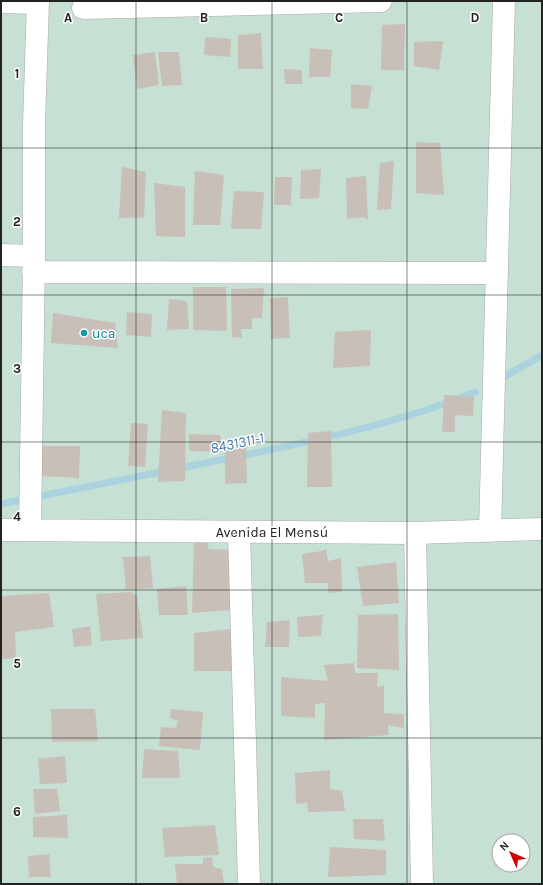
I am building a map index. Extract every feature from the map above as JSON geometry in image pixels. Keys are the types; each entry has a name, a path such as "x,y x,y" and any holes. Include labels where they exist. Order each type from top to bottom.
{"street":[{"path":"83,8 381,1"},
{"path":"490,531 504,1"},
{"path":"1,2 38,2 34,124 34,264 30,530"},
{"path":"1,255 34,264 497,273"},
{"name":"Avenida El Mensú","path":"1,530 415,533 542,529"},
{"path":"239,532 250,884"},
{"path":"415,533 422,884"}],"green space":[{"path":"1,1 542,1 542,884 1,884"}],"building":[{"path":"405,24 404,70 381,70 382,25"},
{"path":"261,33 263,69 238,69 238,35"},
{"path":"205,37 231,39 230,57 204,55"},
{"path":"443,41 439,70 414,66 414,42"},
{"path":"310,48 332,50 330,77 309,77"},
{"path":"155,52 159,85 137,89 133,55"},
{"path":"158,52 179,52 182,85 162,86"},
{"path":"284,69 302,70 302,84 285,84"},
{"path":"351,84 372,86 368,109 351,108"},
{"path":"416,142 440,143 444,195 416,193"},
{"path":"394,161 391,209 377,210 380,163"},
{"path":"122,167 146,172 144,218 119,218"},
{"path":"321,169 319,198 300,199 301,170"},
{"path":"195,171 224,175 220,225 193,225"},
{"path":"366,176 368,220 364,217 347,219 346,178"},
{"path":"275,177 292,177 291,205 274,205"},
{"path":"154,183 185,187 185,237 156,236"},
{"path":"234,191 264,192 261,229 231,229"},
{"path":"193,287 226,287 227,331 193,330"},
{"path":"264,288 262,318 252,318 252,329 241,329 242,338 232,337 231,289"},
{"path":"288,297 290,338 271,339 270,298"},
{"path":"169,299 187,301 189,329 167,330"},
{"name":"uca","path":"127,312 152,314 151,337 126,335"},
{"name":"uca","path":"53,313 115,323 118,348 51,343"},
{"path":"371,330 370,366 333,368 335,332"},
{"path":"444,395 474,397 473,416 455,415 455,432 442,432"},
{"path":"162,410 186,413 185,481 158,482"},
{"path":"131,423 148,424 145,467 128,466"},
{"path":"331,431 332,487 307,487 308,433"},
{"path":"189,434 220,435 221,452 189,451"},
{"path":"225,444 246,445 247,483 225,484"},
{"path":"41,446 80,446 79,478 40,476"},
{"path":"194,538 209,538 208,549 230,550 231,610 192,613"},
{"path":"326,549 328,561 341,558 342,592 328,593 328,583 305,583 302,554"},
{"path":"150,556 153,588 126,590 123,557"},
{"path":"396,562 399,603 363,606 357,567"},
{"path":"186,586 188,615 159,615 157,589"},
{"path":"131,592 137,596 143,638 101,641 96,594"},
{"path":"49,593 54,627 15,632 16,658 1,659 1,596"},
{"path":"398,614 399,670 357,668 358,615"},
{"path":"323,615 321,636 298,637 297,617"},
{"path":"290,620 289,647 265,647 267,622"},
{"path":"90,626 92,645 74,647 72,629"},
{"path":"231,629 233,671 194,671 194,633"},
{"path":"354,663 355,673 378,673 377,687 384,685 384,713 404,714 404,728 388,725 389,735 324,740 325,703 315,704 315,718 281,716 281,677 328,681 324,665"},
{"path":"51,709 95,709 98,741 52,742"},
{"path":"171,709 203,712 200,750 159,746 161,727 176,728 178,721 170,718"},
{"path":"144,749 178,751 180,778 142,778"},
{"path":"65,756 67,783 40,784 38,759"},
{"path":"330,770 330,789 342,791 345,811 308,812 307,803 296,804 295,773"},
{"path":"33,789 57,789 60,811 35,814"},
{"path":"67,815 68,838 33,837 33,817"},
{"path":"353,819 383,819 385,841 354,839"},
{"path":"215,825 219,855 165,857 162,828"},
{"path":"330,847 386,850 386,875 328,877"},
{"path":"49,854 51,877 29,877 28,856"},
{"path":"212,857 213,867 222,869 224,884 177,884 175,864 203,864 203,858"}],"waterway":[{"name":"8431311-1","path":"497,381 542,355"},
{"name":"8431311-1","path":"1,504 212,462 336,435 406,416 475,392"}],"place":[{"name":"uca","path":"84,333"}]}
